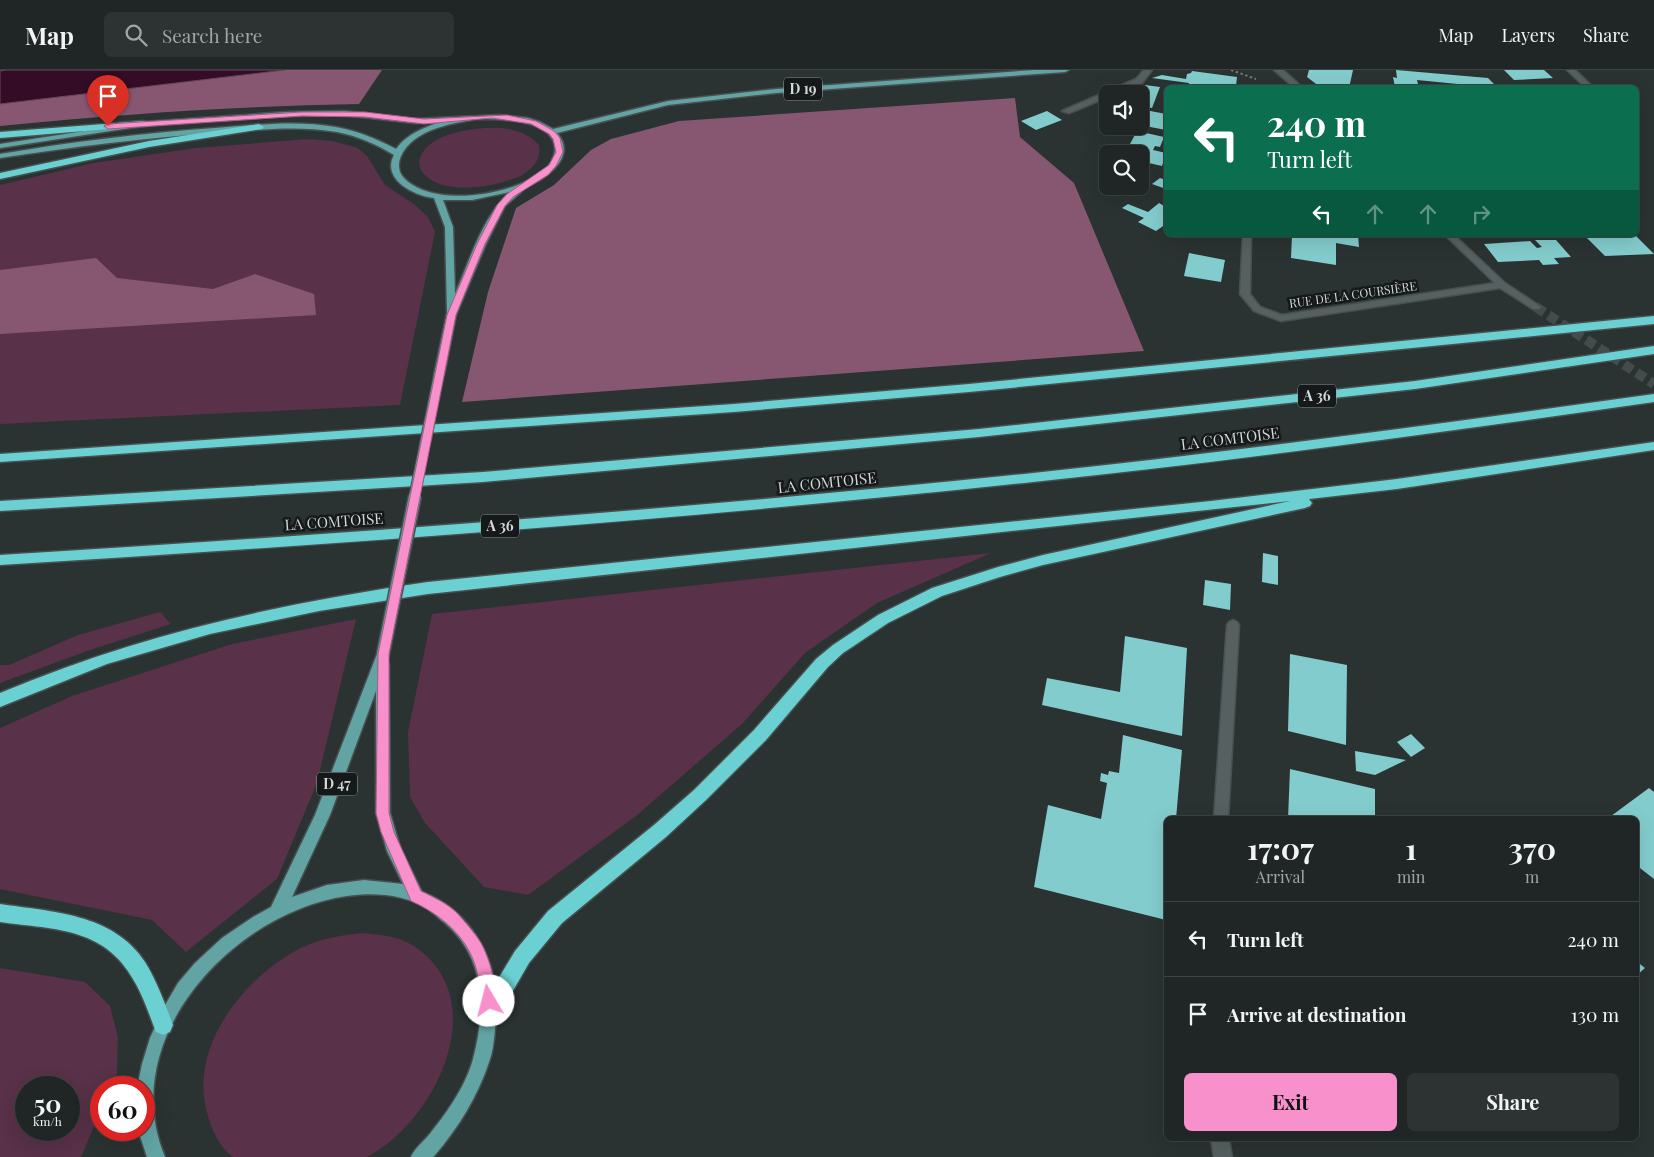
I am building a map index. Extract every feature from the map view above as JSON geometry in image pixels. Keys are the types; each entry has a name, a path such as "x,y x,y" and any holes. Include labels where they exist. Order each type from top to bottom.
{"highway":[{"path":"0,135 143,124"},
{"path":"0,176 149,144 259,127"},
{"path":"0,458 714,410 930,392 1341,353 1654,320"},
{"name":"A 36","path":"0,506 483,477 969,434 1414,385 1654,350"},
{"name":"LA COMTOISE","path":"0,560 302,540 728,508 990,483 1436,430 1654,398"},
{"path":"0,700 104,660 160,642 273,614 342,600 428,588 1211,506 1396,484 1654,446"},
{"path":"0,452 90,452"},
{"path":"489,1013 522,957 555,916 660,831 700,795 760,735 822,663 838,649 882,618 937,592 998,572 1053,558 1396,484"},
{"path":"0,913 65,923 111,939 127,955 149,988 163,1026"}],"main road":[{"name":"D 19","path":"552,132 668,103 776,91 1065,70"},
{"path":"0,146 143,124 317,114 365,115 414,121 492,116 533,122 552,132 559,145 557,159 545,173 524,186 481,196 437,196 409,186 400,179 395,171 394,162 397,153 415,136 429,129 462,119"},
{"path":"0,156 132,137 259,127 315,128 350,133 367,138 397,153"},
{"name":"D 47","path":"278,908 300,869 322,820 343,768 383,654 451,315 481,244 501,205 524,186"},
{"name":"D 47","path":"437,196 449,228 451,315"},
{"name":"D 47","path":"383,654 383,813 394,851 416,896"},
{"path":"156,1157 147,1128 144,1103 146,1077 163,1026 179,996 200,969 224,944 250,924 278,908 318,893 350,887 374,887 416,896 435,905 451,916 476,948 488,990 489,1013 481,1060 459,1108 420,1157"}],"street":[{"path":"1129,85 1139,81 1148,70"},
{"path":"1278,70 1296,85"},
{"path":"1571,70 1587,85"},
{"path":"1066,111 1099,98"},
{"name":"RUE DE LA COURSIÈRE","path":"1248,237 1245,294 1257,309 1281,318 1502,285"},
{"path":"1451,237 1502,285 1536,307"},
{"path":"1221,816 1232,625"},
{"path":"1220,1141 1223,1157"}],"shaded area":[{"path":"283,70 382,70 359,104 180,111 0,126 0,104"},
{"path":"285,70 0,104 0,71"},
{"path":"1015,98 1020,137 1074,183 1144,351 462,402 488,292 516,208 554,185 591,150 611,139 679,121"},
{"path":"484,128 514,130 527,135 539,145 539,155 535,164 523,175 508,181 470,188 445,186 434,182 422,172 419,165 420,158 430,144 457,132"},
{"path":"308,139 333,141 358,148 367,156 385,185 414,204 428,217 435,232 400,405 0,424 0,185 93,163 196,148"},
{"path":"96,258 117,278 213,289 255,274 314,294 316,315 0,334 0,270"},
{"path":"991,553 877,603 805,653 742,724 636,816 528,895 484,887 425,823 410,797 408,732 432,614"},
{"path":"160,612 171,624 90,650 0,683 0,665 9,665 78,635"},
{"path":"356,619 317,783 277,879 186,952 152,920 0,889 0,728 72,696 232,644"},
{"path":"363,933 389,936 402,940 414,946 438,969 450,997 453,1027 446,1059 433,1089 414,1117 392,1140 367,1157 233,1157 220,1143 213,1131 207,1112 203,1087 206,1062 214,1037 243,993 282,959 317,941"},
{"path":"0,968 85,982 110,1006 118,1037 117,1074 116,1076 90,1076 90,1136 81,1157 0,1157"}],"building":[{"path":"1309,70 1353,70 1350,85 1317,85 1307,77"},
{"path":"1396,70 1488,78 1495,85 1468,85 1417,80 1418,85 1395,85 1393,77 1397,78"},
{"path":"1504,70 1544,70 1553,78 1514,80"},
{"path":"1192,71 1237,77 1236,85 1189,85 1189,83 1152,78 1162,75 1186,79 1187,74"},
{"path":"1149,86 1160,87 1152,108 1149,108"},
{"path":"1047,111 1062,120 1036,130 1021,121"},
{"path":"1149,111 1164,114 1164,130 1149,127"},
{"path":"1149,134 1164,137 1160,147 1155,146 1153,150 1164,153 1162,166 1149,163 1149,145 1130,145 1135,135"},
{"path":"1160,178 1164,179 1164,188 1152,184"},
{"path":"1159,203 1164,206 1164,225 1156,231 1138,222 1144,218 1122,208 1128,204 1148,212"},
{"path":"1292,237 1358,237 1359,247 1336,243 1336,265 1291,258"},
{"path":"1586,237 1637,237 1654,254 1605,256"},
{"path":"1535,240 1556,240 1571,257 1554,258 1559,264 1543,265 1539,260 1498,262 1484,244 1530,241 1537,248 1542,247"},
{"path":"1189,253 1225,260 1221,282 1184,276"},
{"path":"1263,553 1278,556 1278,585 1262,582"},
{"path":"1205,580 1231,584 1230,610 1203,605"},
{"path":"1125,636 1187,648 1182,736 1042,705 1047,678 1120,692"},
{"path":"1290,654 1347,665 1346,745 1288,731"},
{"path":"1411,734 1425,748 1411,757 1397,742"},
{"path":"1123,735 1182,750 1176,816 1164,816 1164,920 1034,887 1048,805 1101,819 1107,783 1100,781 1101,773 1108,775 1109,771 1119,773"},
{"path":"1355,751 1406,760 1375,775 1356,771"},
{"path":"1290,769 1375,789 1375,816 1288,816"},
{"path":"1649,788 1654,792 1654,879 1639,867 1639,816 1611,816"},
{"path":"1639,963 1645,968 1639,973"}],"tunnel":[{"path":"1536,307 1654,384"}],"route":[{"path":"108,126 288,114 344,113 414,121 492,116 533,122 552,132 556,138 559,152 552,166 535,180 510,195 501,205 481,244 451,315 383,654 383,813 387,832 416,896 435,905 451,916 476,948 483,968 489,1001"}]}
